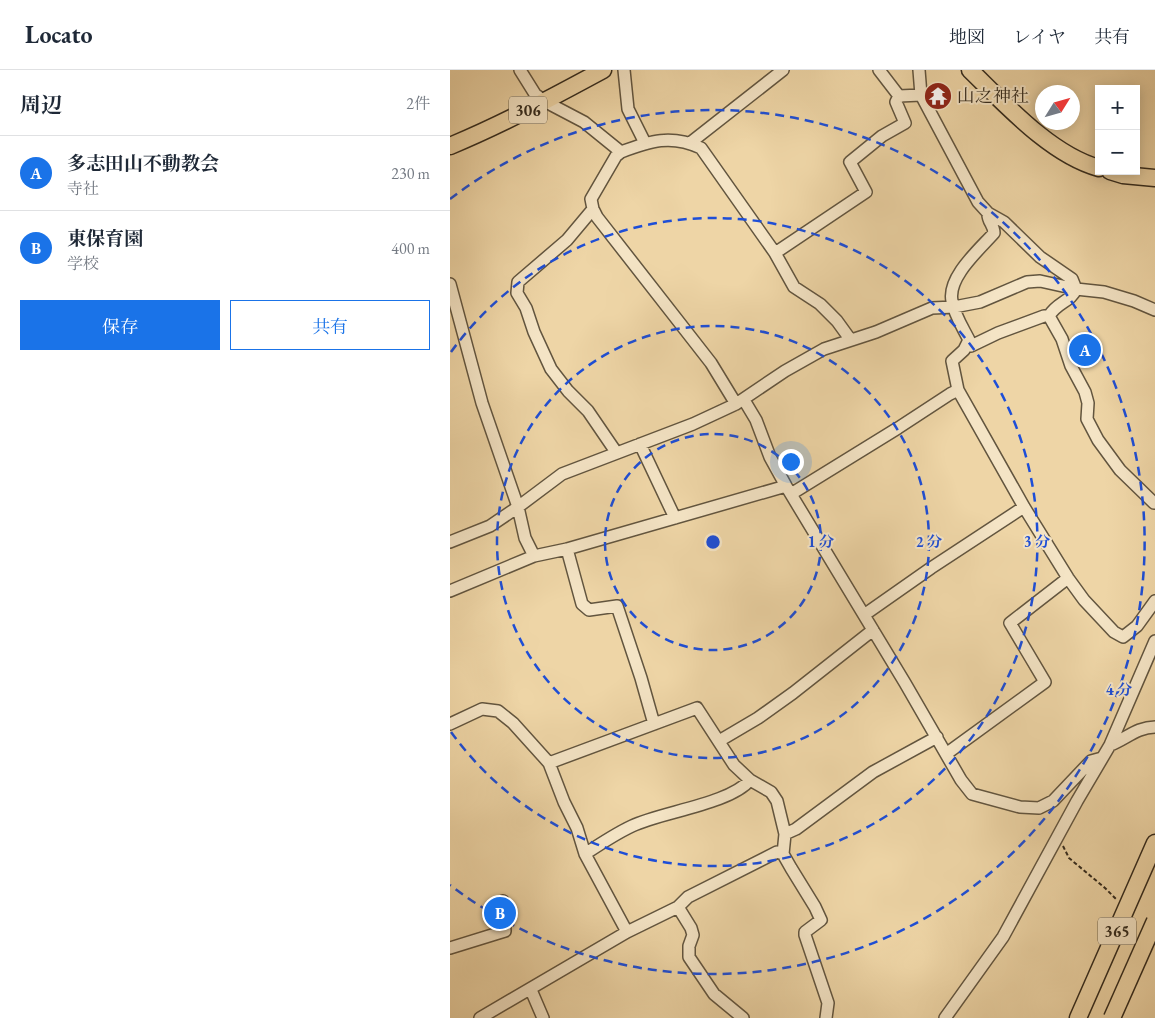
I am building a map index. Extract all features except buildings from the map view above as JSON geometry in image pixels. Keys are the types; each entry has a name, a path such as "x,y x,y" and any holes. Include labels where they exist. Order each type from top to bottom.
{"highway":[{"name":"306","path":"450,146 480,134 603,70"},
{"path":"970,70 1033,130 1066,153 1095,166"},
{"path":"1123,175 1155,178"},
{"name":"365","path":"1078,1018 1155,843"},
{"path":"1112,1018 1155,921"}],"street":[{"path":"520,70 535,94 544,102 584,122 621,152"},
{"path":"624,70 628,109 645,143"},
{"path":"690,143 783,70"},
{"path":"879,70 899,96"},
{"path":"919,70 921,95 978,202 988,213 1004,222 1040,256 1072,279 1076,289 1073,296 1054,308 1049,316"},
{"path":"899,96 921,95"},
{"path":"775,253 866,192 850,162 882,136 905,124 896,102 899,96"},
{"path":"850,339 837,321 820,304 794,287 775,253 701,148 690,143 657,140 621,152 616,156 592,199 593,209 597,217 756,420 770,457 788,490 961,780 972,794 1020,807 1039,808 1053,801 1091,761 1102,758"},
{"path":"593,209 566,240 518,282 516,293 526,308 534,332 551,369 568,391 588,411 616,452"},
{"path":"988,213 994,233 963,267 954,285 952,300 969,340 964,350 952,361 958,390 1024,507 1068,578 1084,600 1114,632 1123,637 1138,626 1155,601"},
{"path":"450,542 490,526 562,474 693,424 740,402 764,384 824,349 876,332 932,308 954,307 980,302 1027,282 1040,281 1076,289 1104,292 1155,310"},
{"path":"450,284 454,307 471,368 518,507 525,538 534,556"},
{"path":"967,344 971,346 998,333 1044,316 1049,316"},
{"path":"1049,316 1062,339 1071,366 1085,392 1088,403 1087,419 1098,440 1120,470 1154,503"},
{"path":"450,591 534,556 567,550 675,518 788,490 958,390"},
{"path":"640,444 675,518"},
{"path":"864,615 1024,507"},
{"path":"567,550 582,604 589,610 617,606 654,724"},
{"path":"946,754 1045,682 1010,623 1068,578"},
{"path":"719,741 758,718 793,693 873,630"},
{"path":"945,1018 1003,937 1110,745 1155,641"},
{"path":"549,764 697,708 734,765 750,780 771,792 777,801 786,834 784,854 790,868 815,907 820,920 805,932 805,935 828,1003 826,1018"},
{"path":"450,724 482,709 498,711 549,764 585,854 627,932"},
{"path":"1110,745 1120,742 1140,729 1155,727"},
{"path":"786,834 796,829 873,772 936,737"},
{"path":"585,854 632,826 716,799 745,786 750,780"},
{"path":"480,1018 531,990 627,932 678,907 688,897 777,852 784,854"},
{"path":"450,948 505,931 503,901"},
{"path":"678,907 691,928 693,935 689,946 689,957 714,994 743,1018"},
{"path":"531,990 543,1018"}],"path":[{"path":"1062,845 1069,858 1119,901"}],"place":[{"name":"山之神社","path":"938,96"},
{"name":"多志田山不動教会","path":"1085,350"},
{"name":"東保育園","path":"500,913"}]}
